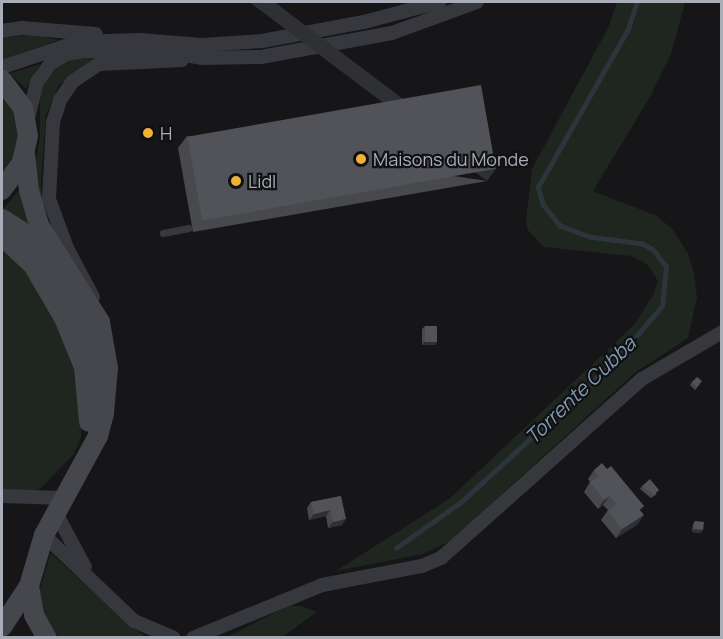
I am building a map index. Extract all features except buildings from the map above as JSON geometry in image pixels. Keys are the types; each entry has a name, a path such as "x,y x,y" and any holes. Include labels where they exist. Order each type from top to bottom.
{"main road":[{"path":"2,80 18,100 27,126 25,155 29,191 39,225 100,322 108,368 104,413 98,436 74,476 41,544 29,586 2,628"},
{"path":"2,190 18,171 25,155"},
{"path":"2,219 21,231 45,256 76,308 90,347 94,377 89,422 74,476"},
{"path":"2,236 33,266 64,318 84,367 89,422"},
{"path":"29,586 34,615 46,638"},
{"path":"2,628 25,627 46,638"}],"street":[{"path":"2,31 22,28 202,45 262,41 364,22 439,2"},
{"path":"100,322 91,291 67,248 50,200 53,122 60,100 72,82 99,64 261,57 351,42 427,23 477,2"},
{"path":"2,67 77,42 139,40"},
{"path":"27,126 37,82 51,63 67,54 164,52 202,58"},
{"path":"194,638 322,585 405,570 441,558 642,379 722,332"},
{"path":"2,496 59,505 90,577"},
{"path":"41,544 90,577 134,621 174,638"}],"lane":[{"path":"163,233 189,228"}],"shaded area":[{"path":"617,2 685,2 671,54 650,97 593,191 657,216 673,230 688,254 694,273 697,298 688,338 636,372 450,541 423,554 336,571 449,499 634,325 653,295 658,281 647,264 631,256 544,247 528,230 526,221 532,169 609,26"},
{"path":"34,35 58,40 2,60 2,38"},
{"path":"80,57 94,58 59,85 46,115 41,182 43,206 38,199 35,168 40,137 40,88 57,67"},
{"path":"40,64 26,89 10,73 28,68"},
{"path":"2,93 14,113 19,137 14,161 2,178"},
{"path":"22,187 38,237 2,210"},
{"path":"2,243 27,269 49,305 77,371 83,408 81,437 74,454 40,489 28,491 2,490"},
{"path":"51,553 129,625 146,637 59,637 43,618 37,598"},
{"path":"288,606 302,606 317,612 282,637 225,638"}],"waterway":[{"name":"Torrente Cubba","path":"396,548 461,502 615,361 662,306 666,267 653,250 642,244 589,237 560,226 543,205 538,187 628,29 637,2"}],"place":[{"name":"H","path":"148,133"},
{"name":"Maisons du Monde","path":"361,159"},
{"name":"Lidl","path":"236,181"}]}
